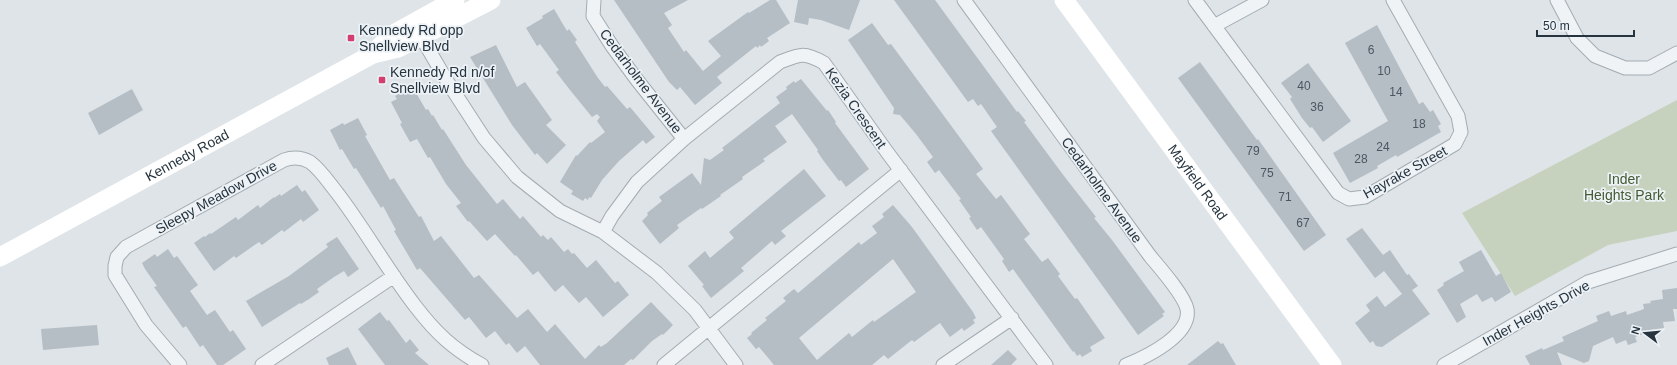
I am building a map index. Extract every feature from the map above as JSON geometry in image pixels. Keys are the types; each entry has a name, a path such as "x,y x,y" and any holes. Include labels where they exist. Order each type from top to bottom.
{"main road":[{"name":"Kennedy Road","path":"0,257 374,54 398,48 417,30 455,0"},
{"name":"Kennedy Road","path":"417,30 491,0"},
{"name":"Mayfield Road","path":"1064,0 1332,365"}],"street":[{"name":"Cedarholme Avenue","path":"594,0 593,16 612,46 684,139"},
{"name":"Cedarholme Avenue","path":"964,0 1181,296 1187,308 1188,320 1176,336 1140,360 1126,365"},
{"name":"Hayrake Street","path":"1195,0 1338,193 1349,200 1365,198 1455,144 1461,132 1458,116 1393,0"},
{"path":"1214,26 1262,0"},
{"path":"1557,0 1577,38 1595,56 1625,68 1649,68 1677,53"},
{"path":"417,30 447,81 484,138 516,177 560,211 603,232 657,273 695,310 736,365"},
{"name":"Kezia Crescent","path":"603,232 612,216 637,182 684,139 780,62 799,55 812,56 824,63 901,170"},
{"name":"Sleepy Meadow Drive","path":"180,365 146,325 121,285 116,275 114,266 117,257 126,246 290,158 308,161 320,171 355,216 416,307 441,336 455,349 482,365"},
{"path":"664,365 901,170 1046,365"},
{"name":"Inder Heights Drive","path":"1444,365 1588,282 1677,254"},
{"path":"262,365 394,276"},
{"path":"943,365 1012,318"}],"green space":[{"name":"Inder Heights Park","path":"1677,100 1677,231 1608,245 1515,296 1462,213"}],"building":[{"path":"614,0 688,0 664,13 672,25 668,28 684,52 686,50 703,71 721,56 708,41 748,12 749,13 770,0 776,0 790,23 767,38 769,41 761,47 760,45 757,48 756,46 717,77 722,83 695,105 680,87 677,90 669,82"},
{"path":"798,0 860,0 849,30 821,20 809,18 808,25 794,22"},
{"path":"894,0 935,0 1017,112 1018,111 1026,121 1024,122 1096,217 1094,218 1165,312 1162,314 1164,316 1138,335 991,131 997,127 981,104 978,106 973,99 968,102"},
{"path":"554,9 567,31 569,29 577,40 575,42 605,87 607,86 627,109 630,107 655,137 646,144 643,140 619,161 602,180 591,198 589,197 588,200 585,198 583,201 571,194 573,191 560,182 576,155 577,156 590,142 591,143 605,132 597,121 600,117 597,114 592,117 556,72 559,70 540,44 537,46 526,28 543,18 542,16"},
{"path":"872,23 888,45 891,44 983,169 976,174 996,199 1001,195 1030,234 1024,239 1042,262 1048,258 1060,274 1058,276 1075,299 1077,298 1105,338 1090,347 1092,351 1082,357 1080,354 1077,356 1074,351 1073,352 1013,269 1009,272 1002,261 1004,259 981,227 977,230 969,218 971,217 959,200 961,199 939,170 935,173 927,162 933,157 916,134 900,115 893,114 894,108 848,40"},
{"path":"1377,25 1419,104 1423,102 1430,112 1433,110 1441,124 1438,126 1441,132 1397,157 1396,155 1377,166 1378,168 1350,183 1333,153 1388,121 1345,43"},
{"path":"496,45 517,87 525,82 552,120 546,125 566,145 547,164 537,153 535,155 512,125 470,57"},
{"path":"1200,62 1257,140 1258,139 1326,235 1304,251 1178,78"},
{"path":"1308,63 1351,121 1323,142 1312,127 1310,128 1302,118 1290,99 1292,97 1281,83"},
{"path":"801,79 827,111 828,110 836,122 835,123 869,169 846,187 841,180 839,181 823,160 817,151 818,150 792,114 775,126 787,142 763,159 765,161 742,177 743,179 720,195 721,196 677,225 679,228 660,244 642,221 648,215 647,213 662,201 659,197 692,173 701,185 704,158 710,160 724,150 722,148 780,103 776,97 787,89 786,87 794,81 795,83"},
{"path":"412,86 426,110 428,109 432,116 433,115 466,165 497,204 503,199 520,219 523,216 541,237 543,235 548,240 551,237 564,252 568,249 572,254 574,253 587,268 596,260 615,283 618,281 629,295 603,317 586,297 579,303 563,285 555,292 538,271 533,275 495,234 487,241 469,221 468,222 456,206 461,203 446,184 430,157 428,158 417,139 410,142 400,124 402,123 391,102 397,99 395,96"},
{"path":"132,89 143,110 99,135 88,113"},
{"path":"358,118 367,135 365,136 390,180 394,178 419,217 421,216 434,241 441,236 474,278 479,275 517,318 528,309 547,332 555,324 585,359 599,345 601,347 607,343 651,302 673,325 663,335 662,334 652,341 633,360 631,359 624,365 540,365 525,346 517,353 509,343 506,345 495,331 486,338 469,317 465,320 420,268 417,270 394,231 396,230 383,206 381,208 356,168 354,169 342,149 340,150 330,130 343,123 344,125"},
{"path":"804,169 826,196 781,231 786,236 775,245 772,241 741,268 744,271 711,298 702,286 704,285 688,266 705,251 710,258 734,238 729,232"},
{"path":"297,185 302,192 305,190 319,210 303,222 301,219 284,232 282,230 262,245 259,242 236,258 234,256 214,271 194,243 204,236 205,237 210,233 211,234 236,217 238,220 258,205 260,208 274,197 280,194 281,196"},
{"path":"893,205 912,227 973,312 976,318 973,320 975,323 964,331 962,328 950,337 940,323 914,342 912,340 888,359 884,355 872,365 774,365 759,347 756,349 747,338 767,320 765,318 786,301 783,298 794,289 798,293 859,242 861,245 877,233 872,226 884,217 882,214","holes":["893,259 916,292 874,322 873,320 852,337 849,333 817,360 799,338"]},
{"path":"1362,228 1383,255 1390,250 1407,275 1409,274 1418,286 1412,290 1430,314 1382,347 1376,346 1373,341 1370,343 1355,323 1370,311 1366,305 1377,296 1385,307 1402,294 1384,271 1375,278 1346,239"},
{"path":"337,237 359,269 348,277 344,271 317,289 319,292 309,299 262,327 246,301 289,276 328,247 326,244"},
{"path":"168,249 174,258 177,256 198,285 190,291 207,315 215,310 230,332 233,330 246,349 223,365 217,365 203,345 200,347 186,326 183,328 154,287 157,286 142,263 155,254 157,257"},
{"path":"1481,250 1496,276 1501,273 1511,292 1495,302 1492,297 1482,302 1477,294 1460,304 1466,317 1457,323 1437,290 1444,285 1443,283 1464,271 1459,262"},
{"path":"1677,288 1677,309 1673,309 1675,321 1663,322 1664,328 1642,331 1643,334 1635,337 1637,342 1628,345 1626,340 1616,344 1613,337 1593,346 1589,361 1584,363 1557,352 1562,365 1530,365 1525,356 1542,348 1543,350 1564,341 1562,337 1598,321 1596,316 1609,311 1611,316 1626,311 1627,315 1644,309 1643,304 1651,303 1650,301 1663,299 1662,290"},
{"path":"380,312 387,321 389,320 406,343 410,339 419,350 415,353 429,365 385,365 358,329"},
{"path":"97,325 99,345 43,350 41,329"},
{"path":"1218,341 1221,344 1223,343 1236,365 1187,365"},
{"path":"348,347 357,365 329,365 326,358"},
{"path":"1008,350 1017,359 1011,365 991,365"}],"place":[{"name":"Kennedy Rd opp Snellview Blvd","path":"351,38"},
{"name":"Kennedy Rd n/of Snellview Blvd","path":"382,80"}]}
